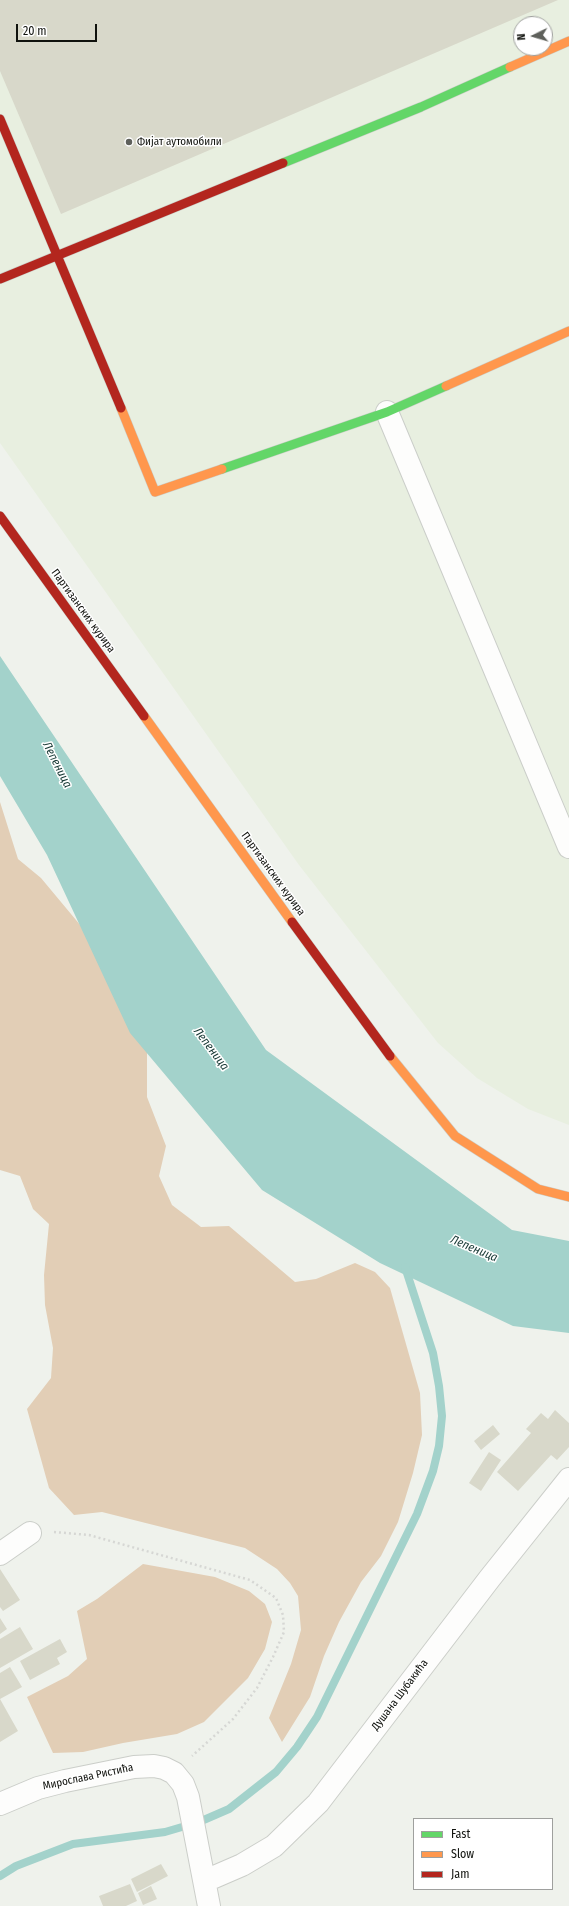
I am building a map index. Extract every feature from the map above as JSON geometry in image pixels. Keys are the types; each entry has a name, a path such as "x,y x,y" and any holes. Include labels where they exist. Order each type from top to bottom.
{"street":[{"path":"0,279 421,106 569,41"},
{"path":"0,119 58,255 155,492 387,412 569,331"},
{"path":"387,412 569,847"},
{"name":"Партизанских курира","path":"0,516 381,1045 455,1136 538,1189 569,1197"},
{"name":"Душана Шубакића","path":"205,1881 242,1865 274,1846 318,1803 490,1578 569,1479"},
{"path":"0,1554 30,1533"},
{"name":"Мирослава Ристића","path":"0,1804 38,1788 134,1767 154,1766 174,1773"},
{"path":"174,1773 183,1784 188,1797 209,1906"}],"path":[{"path":"30,1533 60,1531 96,1537 250,1580 276,1598 283,1615 284,1632 274,1657 257,1688 233,1719 174,1773"}],"shaded area":[{"path":"0,0 569,0 569,1125 528,1109 477,1078 438,1043 299,865 0,443"},
{"path":"0,802 18,859 41,878 106,956 147,1050 147,1097 166,1146 159,1176 172,1205 201,1227 229,1226 295,1282 316,1279 355,1263 375,1272 390,1288 420,1393 422,1435 413,1473 398,1522 381,1556 361,1582 339,1622 324,1656 310,1697 282,1742 269,1718 291,1664 301,1630 298,1596 290,1583 277,1569 245,1548 102,1512 74,1515 49,1488 27,1409 51,1378 53,1348 45,1305 44,1275 49,1224 33,1209 20,1176 0,1170"},
{"path":"143,1564 215,1577 249,1591 265,1604 272,1622 265,1649 248,1678 204,1722 177,1734 123,1743 83,1752 53,1753 27,1697 68,1676 87,1659 77,1611 97,1599"}],"water":[{"name":"Лепеница","path":"0,656 266,1050 512,1230 569,1241 569,1333 513,1326 380,1263 262,1190 130,1033 47,855 0,776"}],"building":[{"name":"Фијат аутомобили","path":"0,0 558,0 521,16 513,16 513,19 61,214 0,71"},
{"path":"555,1410 569,1423 569,1447 557,1460 551,1455 518,1491 497,1472 531,1433 526,1429 541,1413 548,1419"},
{"path":"493,1425 500,1434 481,1450 474,1441"},
{"path":"489,1452 501,1460 481,1491 469,1483"},
{"path":"0,1569 20,1600 3,1611 0,1607"},
{"path":"0,1618 7,1629 0,1634"},
{"path":"20,1627 33,1649 0,1668 0,1639"},
{"path":"60,1639 67,1652 57,1658 60,1664 30,1680 20,1661"},
{"path":"10,1667 22,1687 0,1699 0,1673"},
{"path":"0,1699 18,1731 0,1742"},
{"path":"161,1864 168,1876 137,1892 131,1879"},
{"path":"130,1884 137,1901 126,1906 103,1906 99,1896"},
{"path":"151,1886 157,1899 143,1905 138,1893"}],"waterway":[{"path":"0,1876 16,1866 73,1844 165,1832 199,1822 229,1809 276,1772 297,1747 317,1717 417,1514 433,1471 439,1446 442,1416 439,1386 433,1353 405,1267"}],"traffic: fast":[{"path":"283,163 421,107 510,67"},
{"path":"222,469 387,412 446,386"}],"traffic: slow":[{"path":"510,67 569,41"},
{"path":"446,386 569,331"},
{"path":"121,408 155,492 222,469"},
{"path":"144,716 292,922"},
{"path":"390,1056 455,1136 538,1189 569,1197"}],"traffic: jam":[{"path":"0,119 121,408"},
{"path":"0,279 283,163"},
{"path":"0,516 144,716"},
{"path":"292,922 390,1056"}],"place":[{"name":"Фијат аутомобили","path":"129,142"}]}
